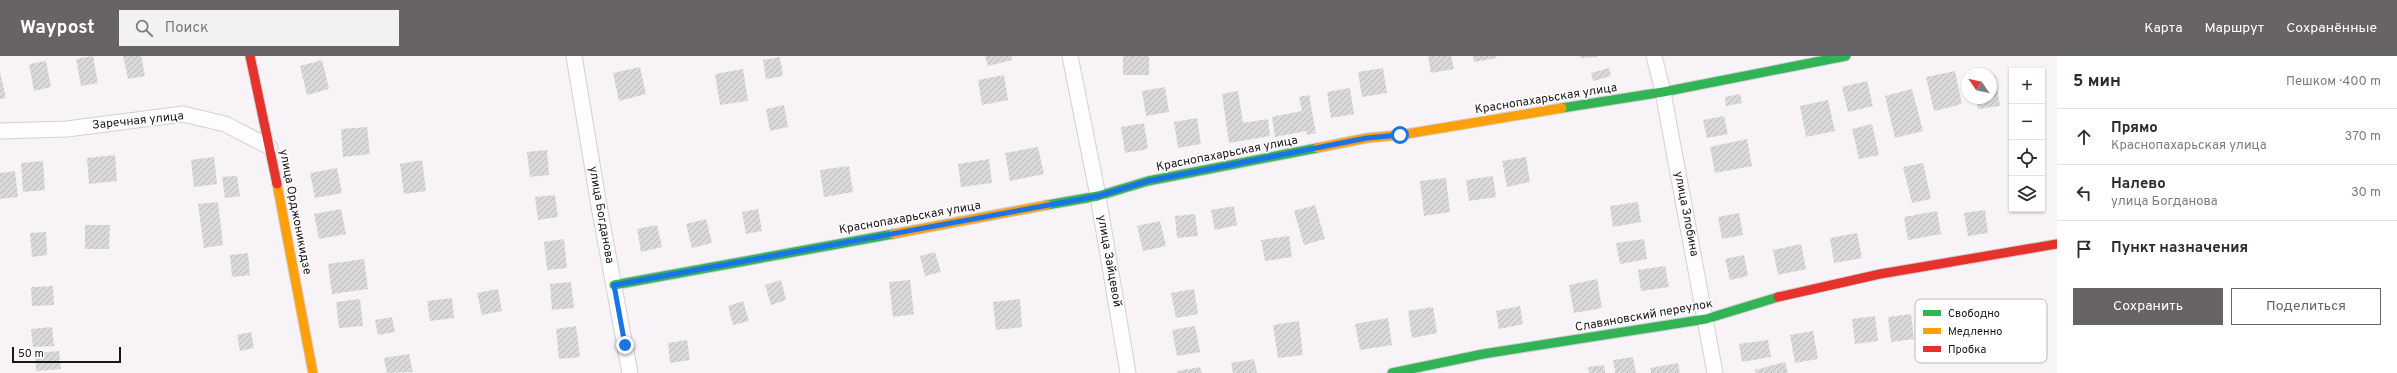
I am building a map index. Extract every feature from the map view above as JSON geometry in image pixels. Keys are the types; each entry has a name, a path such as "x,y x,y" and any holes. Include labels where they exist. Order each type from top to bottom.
{"street":[{"name":"улица Орджоникидзе","path":"250,56 270,147 313,373"},
{"name":"улица Богданова","path":"574,56 599,206 630,373"},
{"name":"улица Зайцевой","path":"1070,56 1098,196 1128,373"},
{"name":"улица Злобина","path":"1654,56 1663,92 1715,373"},
{"name":"Краснопахарьская улица","path":"614,285 1098,196 1148,181 1367,138 1400,135 1663,92 1846,56"},
{"name":"Заречная улица","path":"0,131 67,130 183,114 224,124 270,147"},
{"name":"Славяновский переулок","path":"1392,373 1483,354 1706,319 1734,309 1820,286 2057,244"}],"building":[{"path":"93,56 98,83 81,86 76,59"},
{"path":"123,56 141,56 145,76 128,79"},
{"path":"985,56 1011,56 1012,60 988,66"},
{"path":"1123,56 1149,56 1149,75 1123,75"},
{"path":"1428,56 1451,56 1454,69 1431,73"},
{"path":"1473,56 1496,56 1497,58 1474,62"},
{"path":"1580,56 1597,56 1597,57 1580,58"},
{"path":"780,57 783,76 766,79 763,60"},
{"path":"322,60 329,89 307,95 300,66"},
{"path":"46,61 51,87 34,91 29,64"},
{"path":"640,67 646,94 619,101 613,73"},
{"path":"1383,68 1387,93 1362,97 1358,72"},
{"path":"1609,68 1611,76 1593,81 1591,73"},
{"path":"743,69 748,101 720,105 715,74"},
{"path":"1955,71 1962,104 1934,111 1926,77"},
{"path":"0,72 6,98 0,99"},
{"path":"1004,75 1008,100 982,105 978,80"},
{"path":"1867,81 1873,106 1848,112 1842,87"},
{"path":"1165,87 1169,112 1146,116 1142,91"},
{"path":"1997,87 2000,106 1978,109 1977,104 1997,104"},
{"path":"1350,88 1354,114 1331,118 1327,92"},
{"path":"1912,89 1923,131 1895,138 1885,96"},
{"path":"1238,91 1243,123 1268,119 1270,136 1229,143 1222,94"},
{"path":"1740,94 1742,103 1726,106 1725,97"},
{"path":"1309,95 1316,133 1307,135 1306,131 1275,137 1272,117 1302,111 1299,97"},
{"path":"1828,100 1835,131 1806,137 1800,106"},
{"path":"784,105 788,127 770,131 766,109"},
{"path":"1724,116 1728,134 1707,138 1703,120"},
{"path":"1197,118 1201,144 1178,148 1174,122"},
{"path":"1144,123 1148,149 1125,153 1121,127"},
{"path":"1872,124 1879,155 1859,159 1852,129"},
{"path":"367,127 370,154 343,157 341,129"},
{"path":"1747,139 1752,166 1715,173 1710,147"},
{"path":"1038,147 1044,174 1010,181 1005,153"},
{"path":"547,150 549,175 530,177 527,152"},
{"path":"115,155 117,181 89,184 87,158"},
{"path":"214,157 217,184 194,187 191,160"},
{"path":"1526,157 1530,182 1507,187 1502,161"},
{"path":"989,159 992,183 961,187 958,164"},
{"path":"422,160 426,191 404,194 400,164"},
{"path":"43,161 45,190 23,192 21,163"},
{"path":"1923,163 1931,199 1912,203 1903,167"},
{"path":"849,166 853,192 824,197 820,170"},
{"path":"337,168 342,193 315,198 310,173"},
{"path":"15,171 18,197 0,199 0,173"},
{"path":"237,176 240,196 225,198 222,177"},
{"path":"1493,176 1496,197 1469,201 1466,180"},
{"path":"1446,178 1450,212 1424,216 1420,181"},
{"path":"555,195 558,217 538,220 535,197"},
{"path":"218,202 223,245 204,248 198,204"},
{"path":"1638,202 1641,222 1613,227 1610,206"},
{"path":"1315,205 1325,239 1304,245 1294,211"},
{"path":"1234,206 1237,225 1215,230 1211,210"},
{"path":"341,209 346,234 319,239 314,214"},
{"path":"758,209 762,231 746,234 742,212"},
{"path":"1985,210 1988,233 1968,236 1964,213"},
{"path":"1937,211 1941,234 1908,240 1904,217"},
{"path":"1739,213 1743,235 1722,239 1718,217"},
{"path":"1195,214 1198,236 1177,238 1175,216"},
{"path":"706,219 712,243 692,248 686,224"},
{"path":"1160,221 1166,246 1143,251 1137,226"},
{"path":"85,225 110,225 109,249 85,249"},
{"path":"657,225 662,247 641,252 637,229"},
{"path":"46,232 47,255 32,257 30,233"},
{"path":"1857,233 1862,258 1834,263 1830,238"},
{"path":"1289,236 1292,257 1265,261 1261,240"},
{"path":"564,239 567,268 547,270 544,242"},
{"path":"1644,239 1647,259 1620,264 1616,243"},
{"path":"1801,244 1806,269 1778,275 1773,250"},
{"path":"935,252 941,272 925,276 920,256"},
{"path":"248,253 250,275 232,277 230,255"},
{"path":"1744,255 1748,276 1730,280 1725,259"},
{"path":"364,259 368,289 332,294 328,264"},
{"path":"1665,266 1669,287 1641,291 1638,270"},
{"path":"1597,279 1602,308 1574,313 1569,285"},
{"path":"781,280 786,300 771,305 765,285"},
{"path":"910,280 914,314 893,317 889,282"},
{"path":"571,282 574,308 552,310 550,284"},
{"path":"53,286 54,305 32,306 31,287"},
{"path":"498,289 502,311 482,315 477,293"},
{"path":"1194,289 1198,314 1176,318 1171,293"},
{"path":"452,298 454,318 430,321 427,301"},
{"path":"360,299 363,326 339,328 336,302"},
{"path":"1020,299 1022,327 996,330 993,302"},
{"path":"743,301 749,321 733,325 728,306"},
{"path":"1520,306 1523,324 1499,329 1496,311"},
{"path":"1433,307 1437,333 1412,338 1408,311"},
{"path":"1911,314 1914,339 1891,342 1888,317"},
{"path":"1875,316 1878,341 1855,344 1852,319"},
{"path":"392,317 395,332 378,335 375,320"},
{"path":"1388,318 1392,345 1360,350 1355,324"},
{"path":"1299,321 1303,355 1278,358 1273,325"},
{"path":"576,326 580,357 559,359 556,329"},
{"path":"1195,326 1200,352 1177,356 1172,330"},
{"path":"52,327 54,346 33,347 31,329"},
{"path":"1813,331 1818,359 1795,363 1790,335"},
{"path":"251,332 254,348 240,351 237,335"},
{"path":"687,340 690,360 670,363 668,343"},
{"path":"1768,340 1771,357 1742,362 1739,344"},
{"path":"59,351 61,369 36,371 35,353"},
{"path":"409,354 413,372 387,373 384,358"},
{"path":"1633,357 1636,373 1615,373 1613,360"},
{"path":"1254,359 1257,373 1233,373 1231,363"},
{"path":"1785,362 1788,373 1756,373 1755,370"},
{"path":"1678,363 1680,373 1651,373 1650,368"},
{"path":"1604,365 1605,373 1589,373 1588,367"},
{"path":"1200,367 1202,373 1178,373 1177,371"}],"traffic: fast":[{"path":"1562,108 1663,92 1846,56"},
{"path":"1047,205 1098,196 1148,181 1317,148"},
{"path":"614,285 893,234"},
{"path":"1392,373 1483,354 1706,319 1778,297"}],"traffic: slow":[{"path":"1317,148 1367,138 1400,135 1562,108"},
{"path":"277,184 313,373"},
{"path":"893,234 1047,205"}],"traffic: jam":[{"path":"250,56 277,184"},
{"path":"1778,297 1880,274 2057,244"}],"route":[{"path":"625,345 614,285 1098,196 1148,181 1367,138 1400,135"}]}
